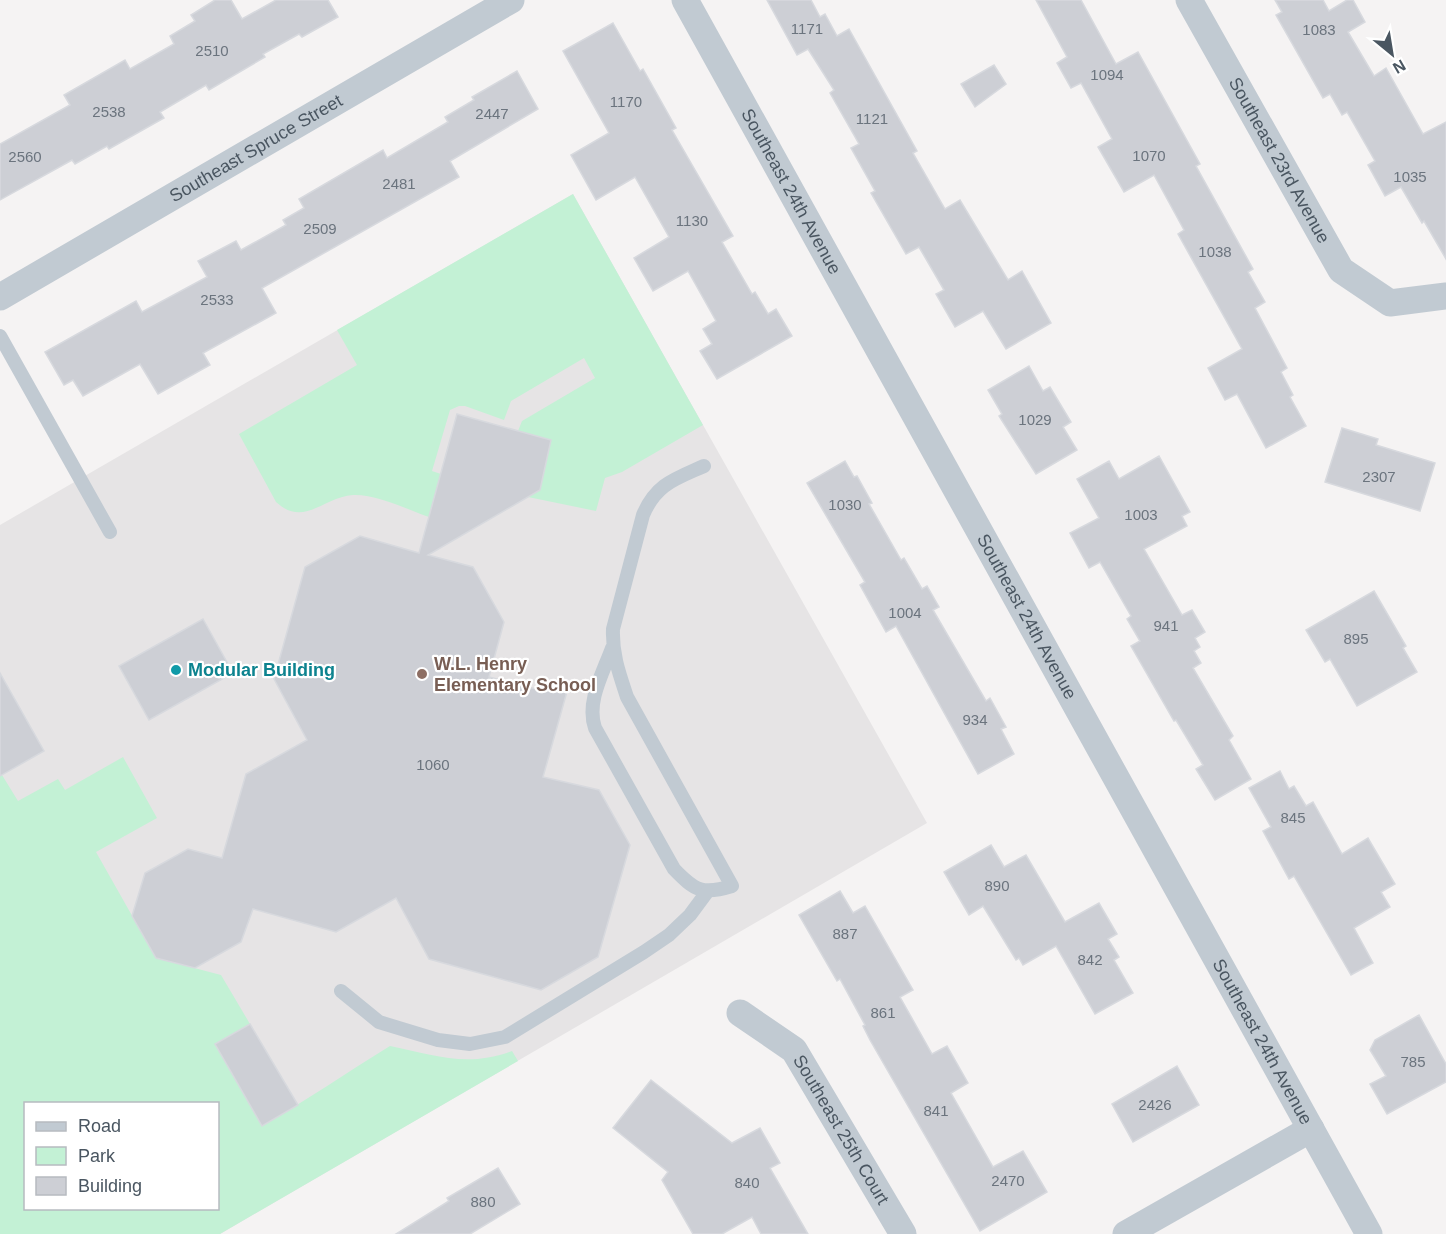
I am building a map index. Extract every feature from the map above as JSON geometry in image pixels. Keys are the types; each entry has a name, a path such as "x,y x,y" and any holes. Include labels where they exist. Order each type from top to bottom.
{"street":[{"name":"Southeast Spruce Street","path":"0,297 511,0"},
{"name":"Southeast 24th Avenue","path":"685,0 1369,1234"},
{"name":"Southeast 23rd Avenue","path":"1189,0 1341,270 1390,303 1446,296"},
{"name":"Southeast 25th Court","path":"740,1013 794,1050 903,1234"},
{"path":"1126,1234 1311,1129"}],"lane":[{"path":"0,336 110,532"},
{"path":"341,991 379,1022 438,1040 470,1044 505,1037 669,935 690,915 708,892 732,886 627,697 612,648 613,629 643,515 650,499 663,485 704,465"},
{"path":"612,648 593,703 591,717 595,728 674,869 687,882 708,892"}],"shaded area":[{"name":"W.L. Henry Elementary School","path":"573,194 927,823 220,1234 0,1234 0,525"}],"green space":[{"path":"573,194 703,425 622,472 605,478 596,511 528,497 540,490 551,440 518,431 522,421 595,378 584,358 511,401 504,420 465,406 450,410 432,471 441,474 431,509 434,519 383,500 362,495 342,497 305,512 286,509 276,502 239,434 357,365 337,330"},
{"path":"123,757 157,818 96,852 156,958 221,975 250,1024 216,1044 262,1126 390,1046 436,1056 465,1059 480,1059 512,1051 518,1061 220,1234 0,1234 0,776 2,775 18,801 58,779 65,790"}],"building":[{"path":"215,0 231,0 242,19 276,0 328,0 338,17 302,37 299,34 263,54 265,57 209,90 206,85 160,112 164,118 109,149 107,146 75,164 72,160 0,200 0,144 70,105 64,95 125,60 130,69 174,44 170,36 195,21 191,15"},
{"path":"767,0 811,0 820,17 825,14 837,36 849,29 917,151 913,153 945,209 960,200 1008,280 1022,271 1051,323 1006,349 983,311 955,327 936,294 944,290 919,247 906,254 871,193 875,191 851,148 859,144 830,93 834,90 808,49 797,55"},
{"path":"1036,0 1081,0 1116,64 1138,52 1200,164 1196,166 1253,269 1248,272 1265,302 1255,308 1287,368 1281,372 1293,395 1290,397 1306,426 1266,448 1237,394 1225,400 1208,368 1242,349 1178,234 1184,230 1154,175 1124,192 1098,147 1112,139 1081,83 1071,88 1057,63 1067,57"},
{"path":"1275,0 1323,0 1329,11 1347,0 1353,0 1365,22 1348,32 1374,76 1386,68 1423,134 1446,122 1446,259 1401,187 1385,196 1368,165 1375,161 1347,112 1342,115 1330,94 1323,98 1276,15 1282,12"},
{"path":"613,23 640,71 643,69 676,128 672,130 733,236 722,242 752,294 755,292 768,314 776,309 792,336 717,379 700,351 712,344 703,329 716,321 688,271 653,291 634,258 669,237 635,177 596,200 571,155 609,133 563,51"},
{"path":"994,65 1006,84 975,107 961,84"},
{"path":"517,71 538,109 450,161 459,177 262,288 276,313 203,353 210,365 158,394 140,364 83,396 73,380 64,385 45,352 136,301 142,312 207,277 198,261 236,241 241,250 286,225 283,220 304,208 299,199 383,150 387,158 448,122 445,117 474,100 472,97"},
{"path":"1029,366 1043,391 1050,387 1071,422 1063,427 1077,450 1036,474 999,416 1002,414 988,390"},
{"path":"457,414 551,440 540,490 428,555 473,567 504,622 489,677 536,689 552,684 568,688 543,777 599,790 630,845 598,957 541,990 429,959 396,898 336,932 253,909 241,942 195,968 156,958 132,916 145,873 188,849 222,858 246,774 307,740 274,679 305,567 360,536 419,553"},
{"path":"1342,428 1378,439 1376,445 1435,463 1420,511 1325,482"},
{"path":"1159,456 1190,512 1182,516 1187,526 1144,549 1182,615 1192,610 1205,632 1195,638 1200,647 1194,651 1201,663 1193,668 1233,736 1229,740 1251,779 1215,800 1196,769 1203,765 1176,720 1174,721 1131,646 1140,641 1127,619 1131,616 1100,562 1089,568 1070,533 1099,518 1077,479 1109,461 1119,479"},
{"path":"845,461 854,477 857,476 872,503 869,504 901,560 904,558 922,589 927,586 939,607 933,610 986,701 990,698 1006,727 1001,729 1014,754 978,774 896,626 886,632 860,585 865,582 807,483"},
{"path":"1374,591 1406,646 1403,648 1417,672 1357,706 1330,659 1325,662 1306,630"},
{"name":"Modular Building","path":"203,619 233,673 149,720 119,666"},
{"path":"0,673 44,751 0,776"},
{"path":"1280,771 1289,789 1294,786 1306,806 1313,802 1342,854 1368,838 1395,884 1381,892 1390,907 1354,928 1373,963 1351,975 1294,876 1289,879 1263,831 1271,827 1249,788"},
{"path":"991,845 1004,867 1026,855 1065,922 1099,903 1117,934 1108,939 1119,957 1114,960 1133,993 1095,1014 1056,946 1023,965 1019,958 1016,960 983,906 969,915 944,872"},
{"path":"840,891 853,913 865,906 913,990 900,997 932,1054 947,1046 968,1083 951,1093 993,1167 1023,1151 1047,1192 980,1231 870,1040 863,1026 865,1025 840,979 837,981 799,915"},
{"path":"1419,1015 1446,1064 1446,1082 1387,1114 1370,1084 1386,1076 1370,1050 1375,1040"},
{"path":"250,1024 298,1105 262,1126 215,1044"},
{"path":"1177,1066 1199,1105 1133,1142 1112,1104"},
{"path":"651,1080 732,1143 760,1128 780,1163 770,1168 808,1234 761,1234 752,1217 722,1234 693,1234 662,1180 668,1172 613,1128"},
{"path":"498,1168 520,1204 470,1234 396,1234 449,1201 447,1198"}],"place":[{"name":"Modular Building","path":"176,670"},
{"name":"W.L. Henry Elementary School","path":"422,674"}]}
